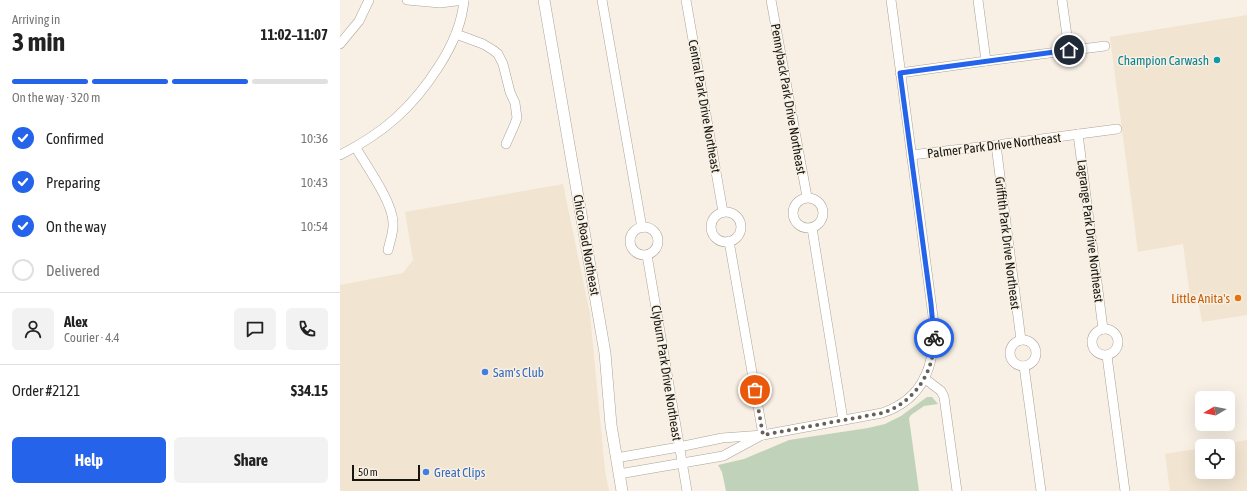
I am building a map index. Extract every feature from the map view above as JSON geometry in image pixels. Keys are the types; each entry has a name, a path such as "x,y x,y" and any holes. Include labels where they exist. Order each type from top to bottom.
{"street":[{"path":"340,44 360,21 369,0"},
{"path":"340,155 356,148 387,126 411,105 428,84 443,60 456,34 461,20 464,0 440,3 407,0"},
{"name":"Chico Road Northeast","path":"544,0 605,353 616,458 622,491"},
{"path":"602,0 642,228"},
{"name":"Central Park Drive Northeast","path":"686,0 723,212"},
{"name":"Pennyback Park Drive Northeast","path":"771,0 807,197"},
{"path":"616,458 722,438 763,435 882,413 904,402 914,393 924,378 932,360 934,324 890,0"},
{"path":"978,0 986,61"},
{"path":"1062,0 1069,50"},
{"path":"456,34 488,47 498,54 503,64 510,92 515,104 517,118 506,144"},
{"path":"900,73 1105,46"},
{"name":"Palmer Park Drive Northeast","path":"910,155 996,146 1117,129"},
{"name":"Lagrange Park Drive Northeast","path":"1078,134 1103,329"},
{"name":"Griffith Park Drive Northeast","path":"996,146 1021,340"},
{"path":"356,148 387,199 392,211 394,224 388,250"},
{"path":"807,197 820,203 823,213 820,222 812,228 802,227 795,220 793,215 796,203 807,197"},
{"path":"723,212 736,215 741,226 741,231 736,238 729,241 718,239 712,229 714,218 723,212"},
{"path":"642,228 649,228 652,230 658,239 657,247 647,255 637,253 632,248 631,244 633,234 638,229 642,228"},
{"path":"812,228 843,420"},
{"path":"729,241 763,435"},
{"name":"Clyburn Park Drive Northeast","path":"647,255 687,491"},
{"path":"1103,329 1111,330 1115,333 1118,340 1115,352 1107,356 1098,354 1094,351 1092,342 1095,333 1103,329"},
{"path":"1021,340 1029,341 1035,346 1036,351 1035,359 1032,363 1024,366 1015,363 1010,356 1013,344 1021,340"},
{"path":"1107,356 1125,491"},
{"path":"1024,366 1041,491"},
{"path":"924,378 941,391 944,397 957,491"},
{"path":"619,474 723,456 763,435"}],"shaded area":[{"path":"1247,15 1247,315 1202,322 1197,295 1190,296 1183,244 1138,252 1110,37"},
{"path":"563,184 590,314 605,471 609,491 340,491 340,285 403,273 413,260 405,212"},
{"path":"1247,440 1247,491 1170,491 1165,454 1195,449 1195,479 1235,479 1235,442"}],"green space":[{"path":"927,397 932,397 938,404 924,406 909,418 919,491 726,491 722,472 718,465 744,459 789,440 885,424 901,416"}],"way so far":[{"path":"755,390 763,435 882,413 904,402 918,388 932,360 934,338"}],"place":[{"name":"Champion Carwash","path":"1217,60"},
{"name":"Little Anita's","path":"1238,298"},
{"name":"Sam's Club","path":"485,372"},
{"name":"Great Clips","path":"426,472"}],"route":[{"path":"934,338 934,324 900,73 1069,50"}]}
